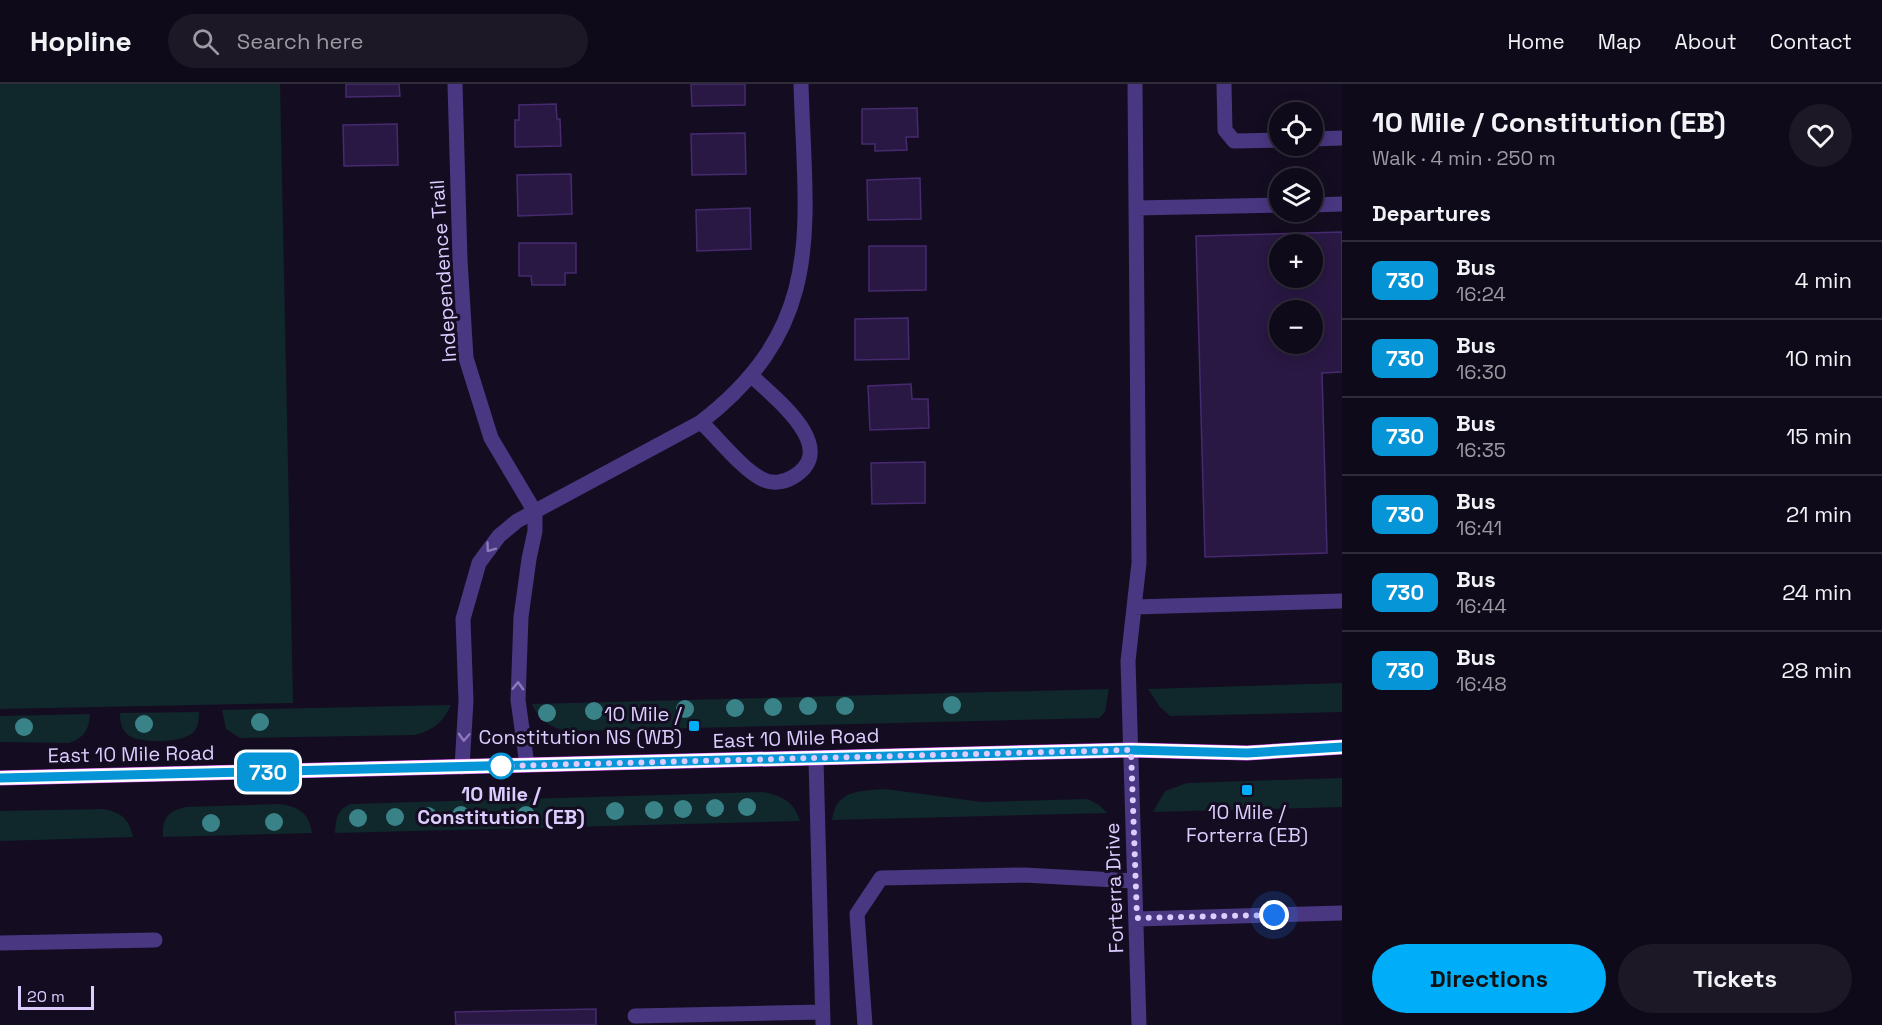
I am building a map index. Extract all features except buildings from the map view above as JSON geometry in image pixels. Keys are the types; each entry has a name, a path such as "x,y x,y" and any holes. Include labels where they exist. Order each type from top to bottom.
{"main road":[{"name":"East 10 Mile Road","path":"0,778 1131,750 1247,753 1342,747"}],"street":[{"name":"Independence Trail","path":"455,84 459,260 466,358 491,438 535,512"},
{"path":"462,767 466,701 463,619 479,563 499,536 517,521 701,422 729,401 752,376 778,338 801,276 806,242 801,84"},
{"name":"Forterra Drive","path":"1135,84 1138,563 1128,661 1139,1025"},
{"path":"1224,84 1225,130 1234,141 1269,140"},
{"path":"1323,139 1342,138"},
{"path":"1323,205 1342,204"},
{"path":"1136,208 1269,205"},
{"path":"701,422 759,477 776,482 793,477 800,470 809,453 807,433 752,376"},
{"path":"527,765 518,700 521,617 529,559 536,531 535,512"},
{"path":"1134,607 1342,601"},
{"path":"635,1016 822,1018 816,759"},
{"path":"865,1025 857,914 881,878 1024,875 1134,881"},
{"path":"1137,918 1342,913"},
{"path":"0,943 155,940"}],"green space":[{"path":"0,84 280,84 293,703 0,709"},
{"path":"1342,683 1342,712 1170,716 1160,707 1148,689"},
{"path":"1109,689 1105,712 1099,718 568,731 546,722 538,715 532,704"},
{"path":"451,705 445,717 437,725 415,735 240,738 226,729 222,710"},
{"path":"199,712 197,726 190,735 163,741 142,740 128,735 122,728 120,716 120,713"},
{"path":"90,714 85,733 69,743 0,742 0,716"},
{"path":"1342,778 1342,807 1153,812 1165,791 1187,783"},
{"path":"885,789 982,802 1088,799 1107,813 832,820 838,803 850,794"},
{"path":"763,792 786,800 791,804 800,821 335,833 338,816 342,809 350,804"},
{"path":"280,804 302,812 311,826 312,833 163,837 167,816 186,807"},
{"path":"104,809 124,818 133,837 0,841 0,811"}],"bus line":[{"name":"730","path":"0,778 1131,750 1247,753 1342,747"}],"place":[{"name":"10 Mile / Constitution NS (WB)","path":"694,726"},
{"name":"10 Mile / Constitution (EB)","path":"501,766"},
{"name":"10 Mile / Forterra (EB)","path":"1247,790"}],"route":[{"path":"501,766 1131,750 1137,918 1274,915"}]}
